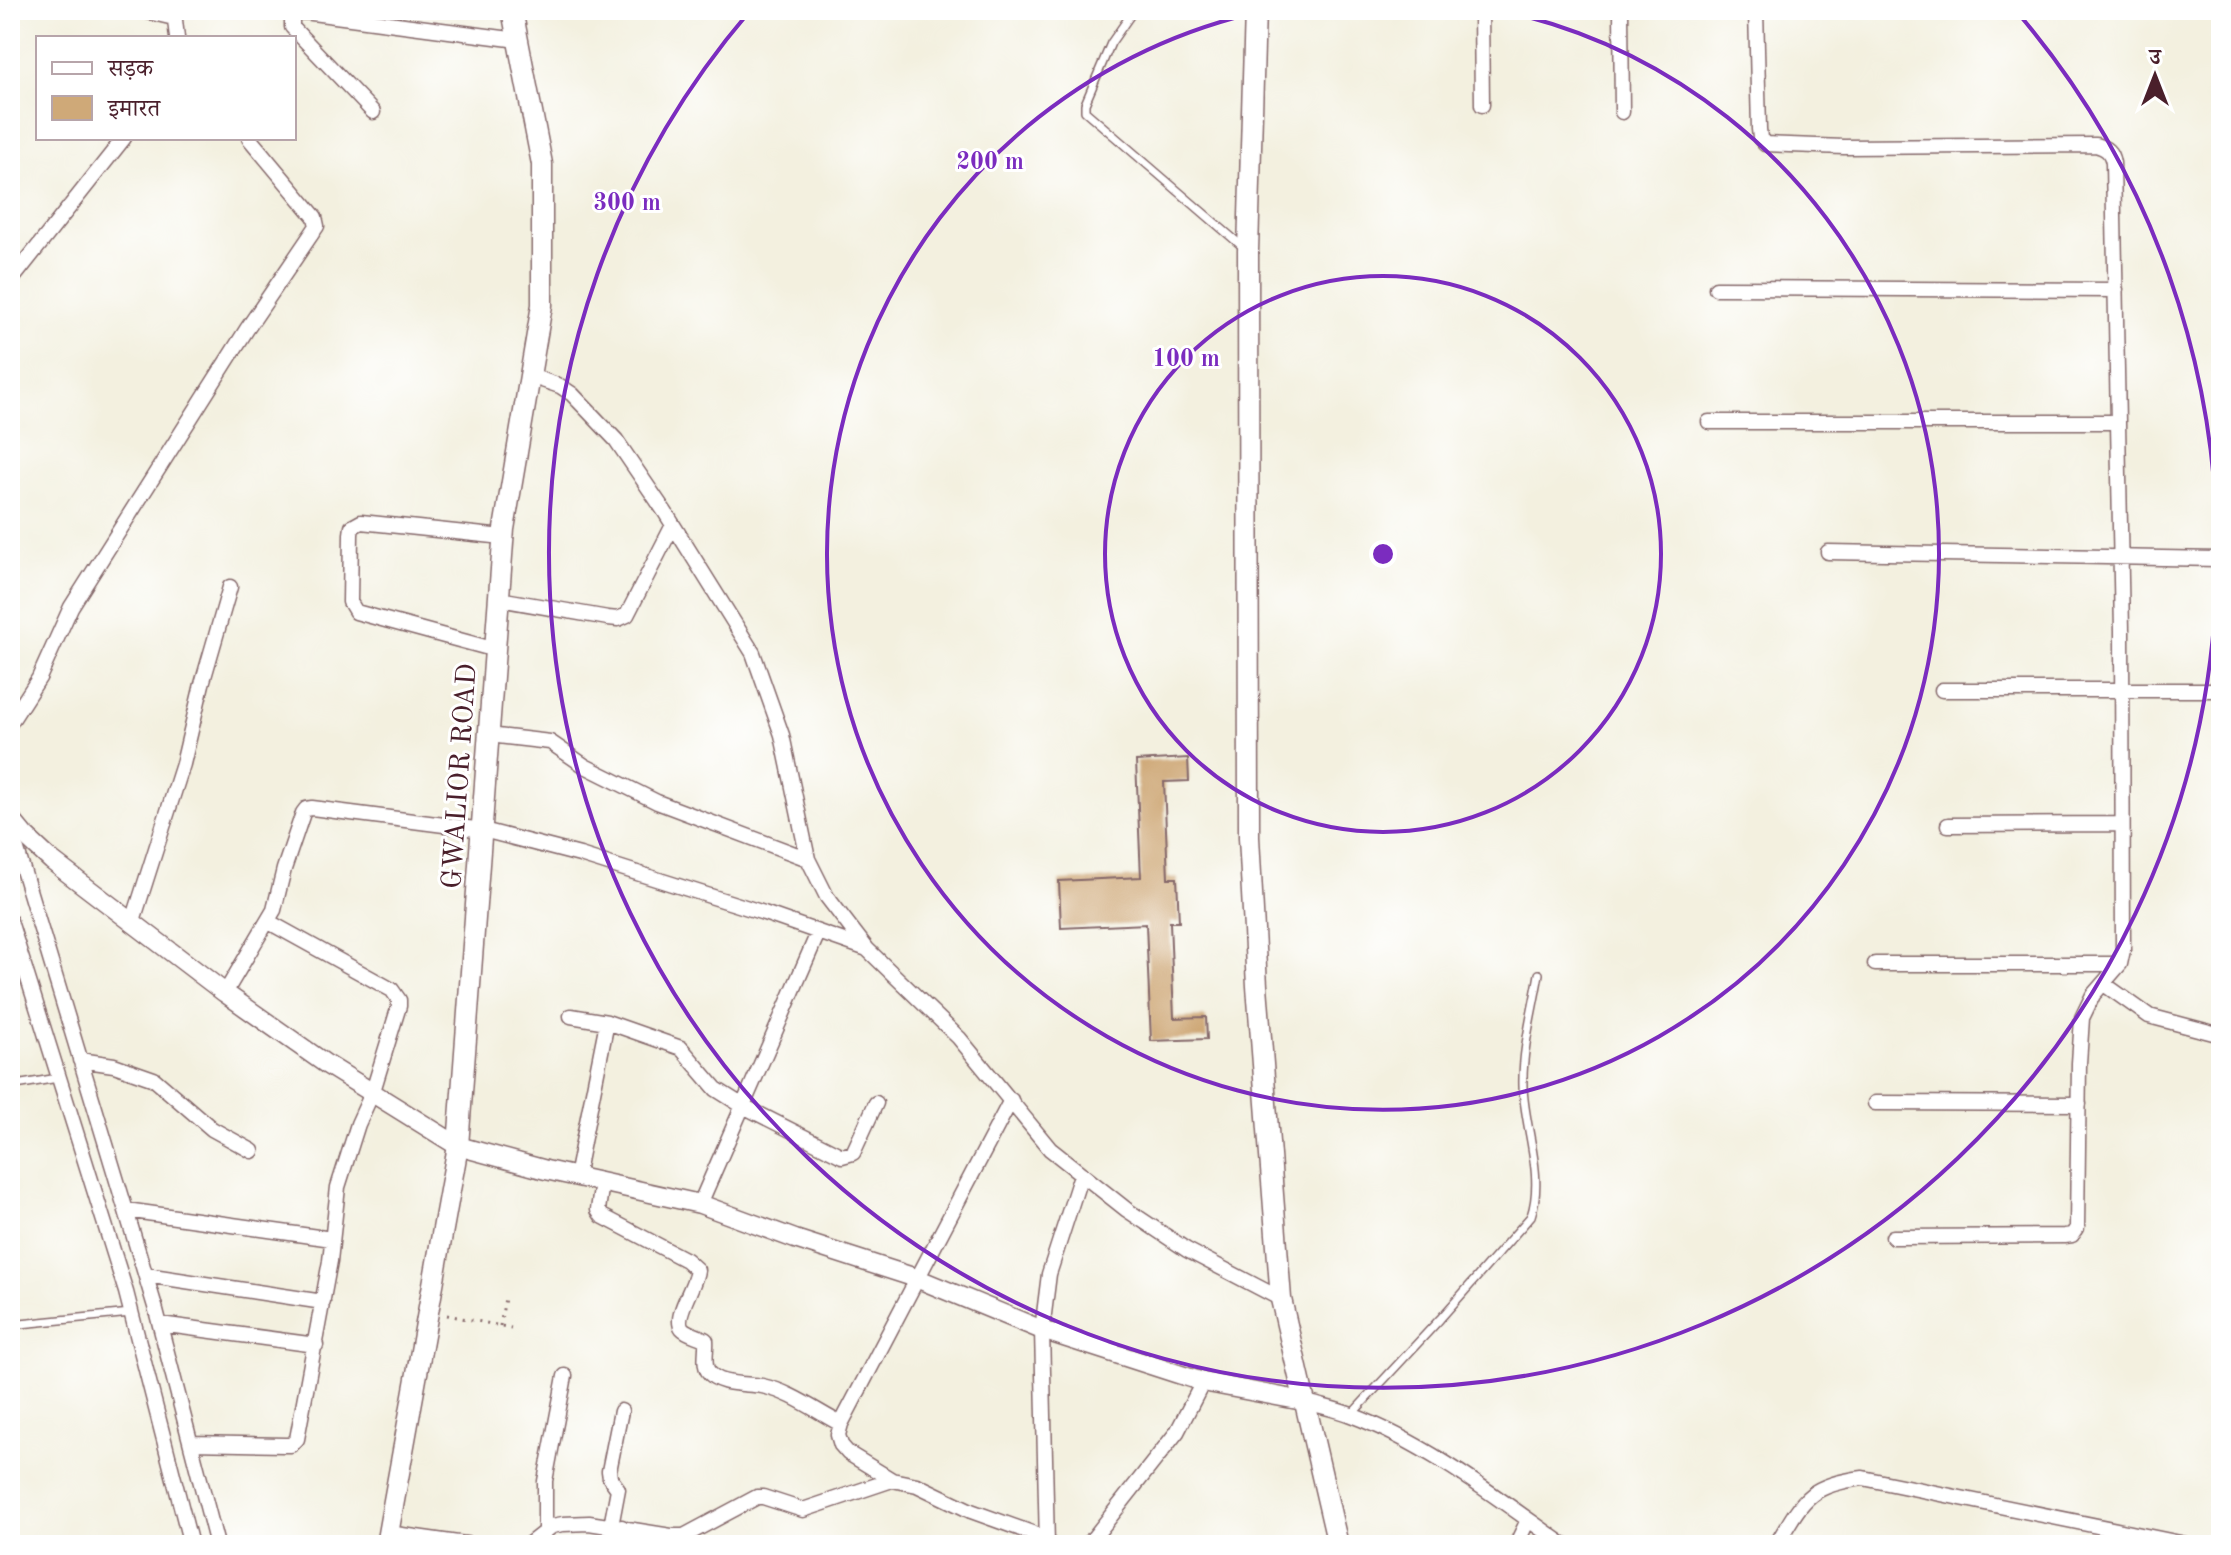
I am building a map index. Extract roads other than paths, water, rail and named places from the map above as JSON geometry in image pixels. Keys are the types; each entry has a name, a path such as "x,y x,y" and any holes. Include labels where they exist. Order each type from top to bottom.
{"main road":[{"name":"GWALIOR ROAD","path":"387,1539 458,1146 503,537 542,305 542,164 512,10"},
{"path":"1255,10 1248,251 1249,837 1257,986 1281,1299 1338,1545"}],"street":[{"path":"140,10 174,14 177,36"},
{"path":"1481,10 1482,105"},
{"path":"1621,10 1622,112"},
{"path":"1756,10 1759,129 1760,138 1765,144 1844,147 2096,145 2112,154 2121,558 2123,950 2120,964 2086,1006 2082,1018 2077,1228 2072,1235 1893,1237"},
{"path":"373,112 292,27 292,18 297,11 518,40"},
{"path":"10,282 122,140"},
{"path":"10,723 39,678 71,607 247,329 317,226 315,217 251,140"},
{"path":"1716,288 2116,290"},
{"path":"530,376 560,386 616,440 753,653 782,735 808,859 827,897 867,949 959,1038 1045,1145 1081,1175 1187,1250 1281,1299"},
{"path":"1709,422 2118,422"},
{"path":"496,650 356,612 350,602 351,534 352,527 361,522 503,537"},
{"path":"499,599 618,619 627,615 673,525"},
{"path":"1828,552 2218,559"},
{"path":"132,924 183,764 230,587"},
{"path":"1942,690 2218,690"},
{"path":"489,735 550,742 585,766 657,802 808,859"},
{"path":"225,993 269,922 306,809 483,830 580,855 867,949"},
{"path":"10,818 52,861 225,993 326,1064 458,1146 576,1177 700,1204 916,1278 1042,1330 1203,1382 1303,1401 1351,1415 1398,1436 1454,1469 1564,1545"},
{"path":"1948,825 2121,824"},
{"path":"10,840 17,850 146,1275 217,1545"},
{"path":"10,921 132,1313 191,1545"},
{"path":"191,1443 285,1445 294,1442 299,1433 323,1302 338,1187 345,1159 373,1091 398,1011 396,994 269,922"},
{"path":"700,1204 818,933"},
{"path":"1875,964 2120,964"},
{"path":"2104,984 2149,1016 2221,1035"},
{"path":"571,1016 607,1022 681,1048 716,1089 743,1106 847,1157 853,1153 876,1103"},
{"path":"576,1177 607,1022"},
{"path":"80,1060 114,1065 154,1079 212,1129 252,1151"},
{"path":"1011,1100 916,1278 838,1435 848,1453 892,1480 917,1485 1046,1542 1042,1330 1049,1274 1081,1175"},
{"path":"1875,1103 2079,1104"},
{"path":"602,1182 598,1210 602,1216 686,1260 697,1270 682,1310 681,1324 684,1330 706,1340 706,1366 710,1373 720,1379 783,1393 841,1424"},
{"path":"126,1210 332,1239"},
{"path":"146,1275 323,1302"},
{"path":"160,1324 316,1345"},
{"path":"545,1530 545,1481 565,1376"},
{"path":"1088,1545 1177,1432 1203,1382"},
{"path":"618,1545 618,1489 609,1471 621,1411"},
{"path":"1776,1545 1802,1503 1817,1489 1839,1481 1863,1478 2190,1545"},
{"path":"528,1545 545,1530 583,1522 684,1536 757,1497 803,1510 892,1480"},
{"path":"1516,1545 1528,1520"},
{"path":"387,1539 472,1545"}],"lane":[{"path":"1134,10 1111,43 1085,104 1085,111 1248,251"},
{"path":"1351,1415 1531,1216 1535,1197 1534,1168 1523,1073 1539,974"},
{"path":"10,1086 58,1078"},
{"path":"10,1325 132,1313"}]}
